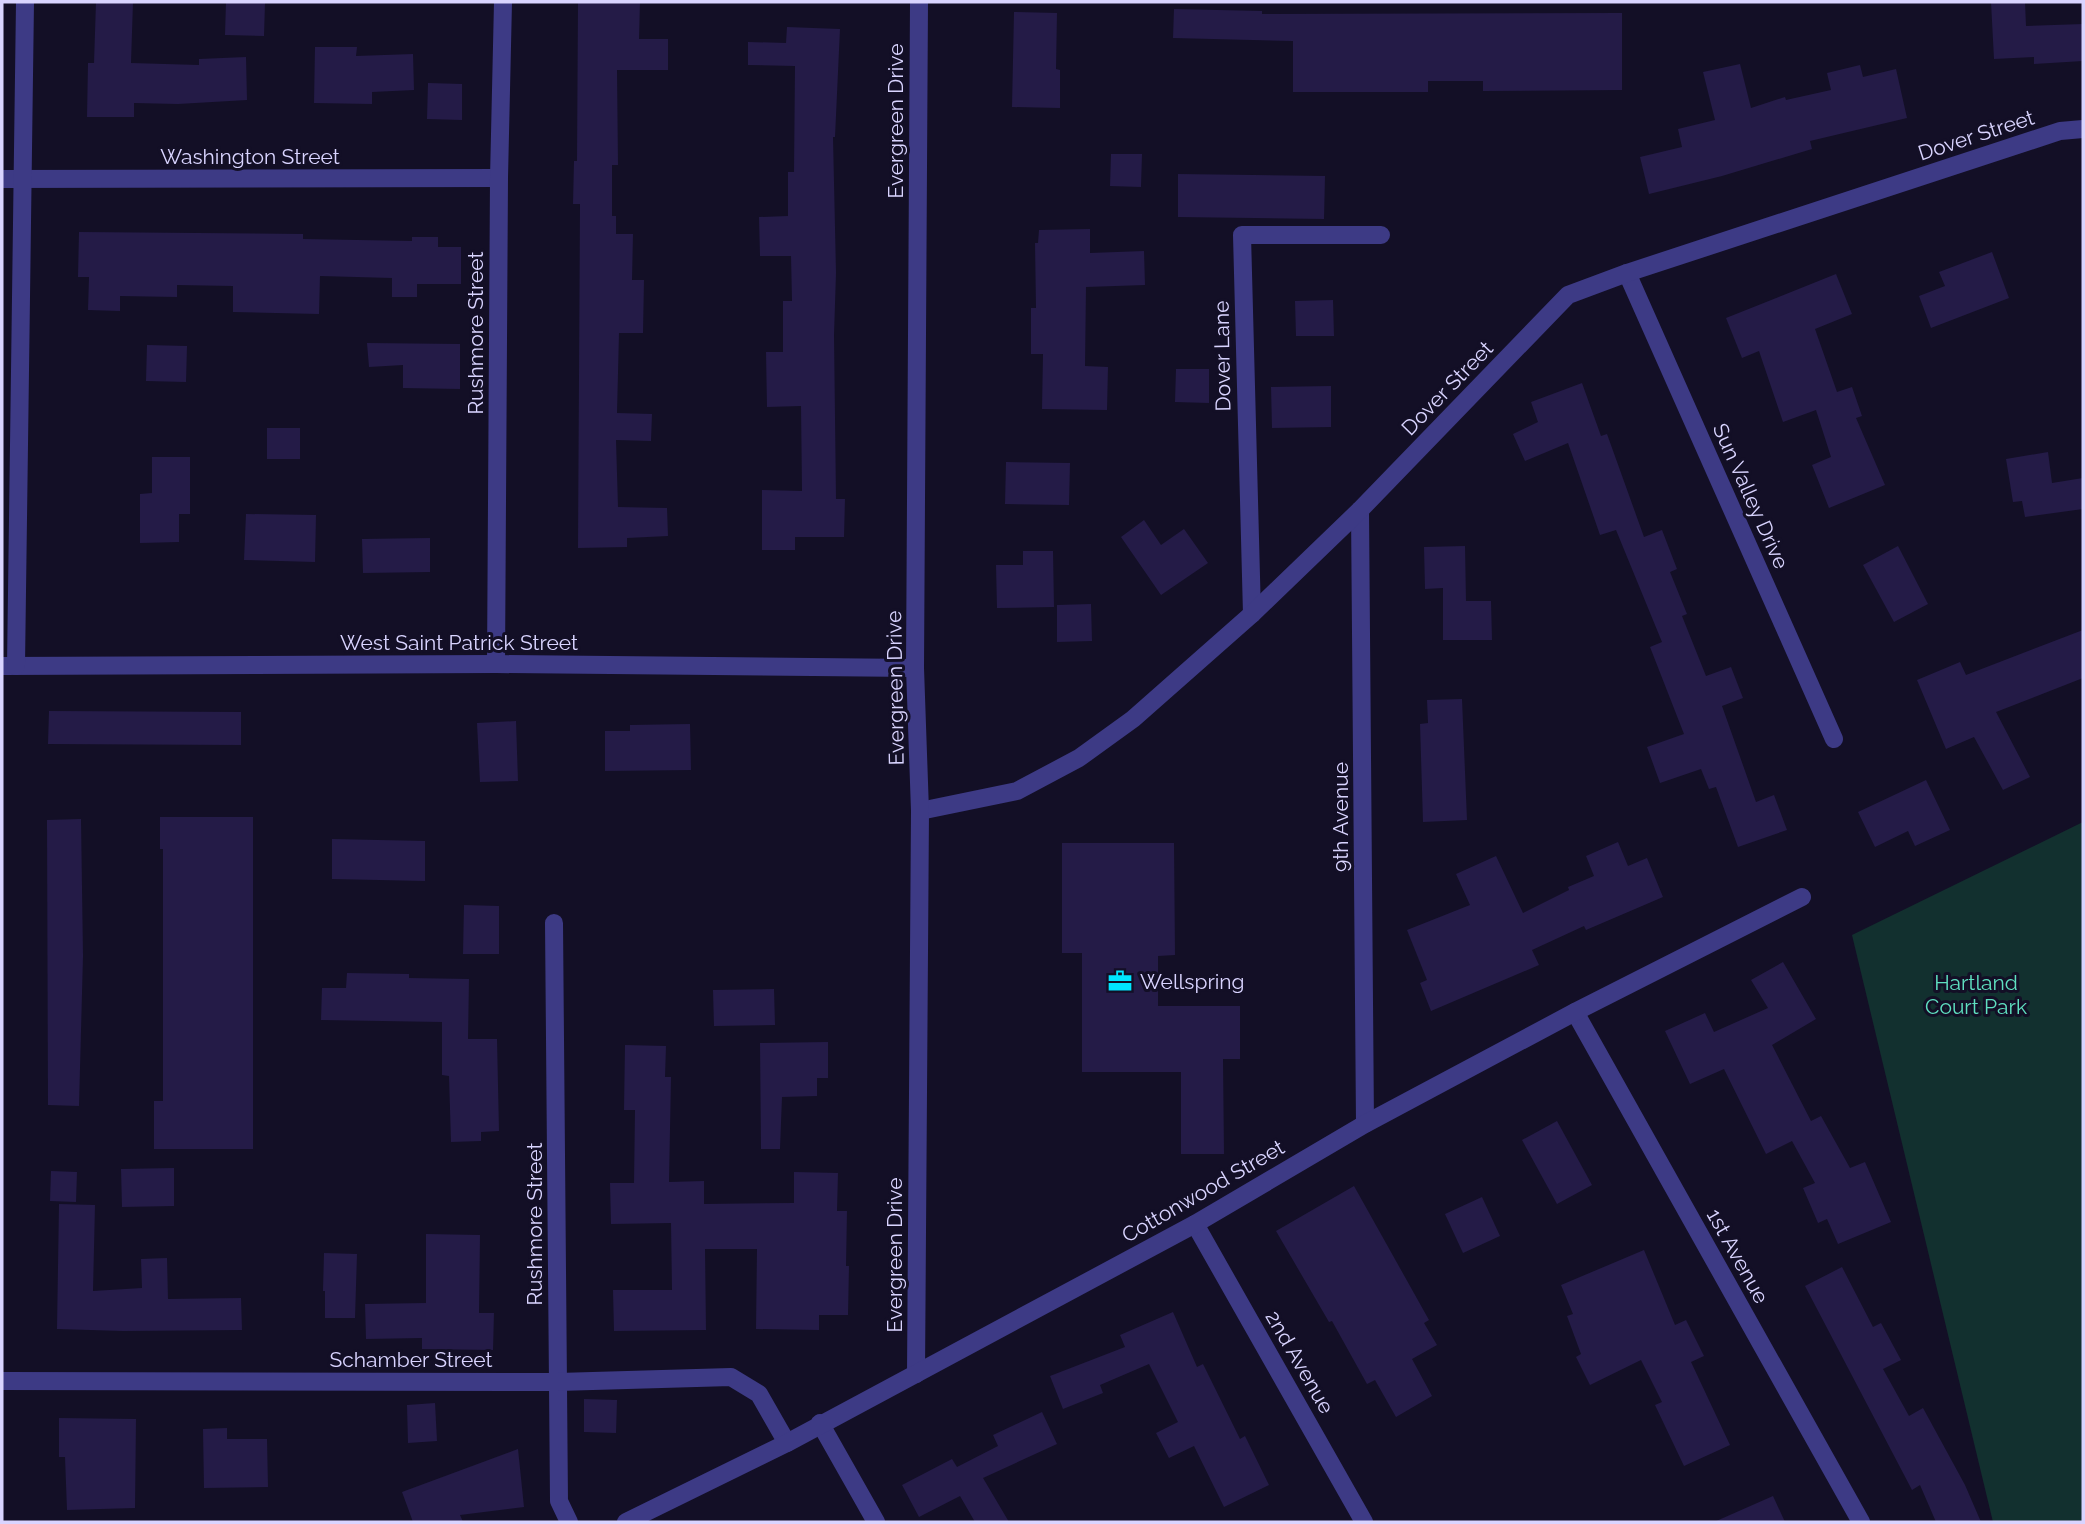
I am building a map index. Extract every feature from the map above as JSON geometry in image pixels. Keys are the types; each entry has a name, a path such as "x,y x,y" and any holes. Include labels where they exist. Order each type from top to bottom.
{"street":[{"path":"9,666 23,179 25,2"},
{"name":"Rushmore Street","path":"496,664 499,178 503,2"},
{"name":"Evergreen Drive","path":"916,1374 920,811 915,668 919,2"},
{"name":"Dover Street","path":"920,811 1017,791 1079,758 1133,719 1252,614 1360,510 1568,295 1627,273 2060,131 2083,130"},
{"name":"Washington Street","path":"2,179 499,178"},
{"name":"Dover Lane","path":"1252,614 1242,235 1381,235"},
{"name":"Sun Valley Drive","path":"1627,273 1834,739"},
{"name":"9th Avenue","path":"1360,510 1365,1124"},
{"name":"West Saint Patrick Street","path":"9,666 496,664 915,668"},
{"name":"Cottonwood Street","path":"626,1522 787,1443 1195,1224 1365,1124 1575,1012 1802,897"},
{"name":"Rushmore Street","path":"554,923 559,1502 569,1522"},
{"name":"1st Avenue","path":"1575,1012 1861,1522"},
{"name":"2nd Avenue","path":"1195,1224 1364,1522"},
{"name":"Schamber Street","path":"2,1381 558,1382 731,1377 759,1394 787,1443"},
{"path":"820,1423 876,1522"}],"green space":[{"name":"Hartland Court Park","path":"2083,822 2083,1522 1993,1522 1852,935"}],"building":[{"path":"96,2 133,2 131,63 199,65 199,59 246,57 247,100 178,104 134,103 134,117 87,117 88,63 94,63"},
{"path":"226,2 265,3 264,36 225,35"},
{"path":"578,2 640,2 639,39 668,39 668,70 617,70 618,165 612,165 612,216 616,216 616,234 633,234 632,280 644,280 643,333 619,333 617,413 652,414 651,441 616,440 618,507 667,508 668,536 627,538 627,547 578,548 580,204 573,204 574,161 577,161"},
{"path":"1991,2 2025,2 2026,26 2083,24 2083,61 2034,64 2034,57 1994,59"},
{"path":"1174,9 1262,11 1262,14 1622,13 1622,90 1483,91 1483,81 1428,81 1428,92 1293,92 1293,41 1173,38"},
{"path":"1014,12 1057,13 1056,69 1060,70 1060,108 1012,107"},
{"path":"787,27 840,29 833,137 836,273 834,335 836,499 845,499 844,537 795,537 795,550 762,550 762,490 802,491 801,406 767,407 766,352 783,352 783,301 792,301 791,256 760,256 759,217 788,216 788,172 794,172 795,66 748,65 748,42 786,43"},
{"path":"315,47 357,47 356,56 413,54 414,90 372,92 372,104 314,103"},
{"path":"1740,64 1751,108 1785,97 1786,100 1831,90 1827,73 1860,65 1863,77 1896,69 1907,118 1810,141 1812,149 1649,194 1640,157 1682,147 1678,129 1715,120 1703,72"},
{"path":"428,83 462,84 462,120 427,119"},
{"path":"1111,154 1142,154 1141,187 1110,186"},
{"path":"1178,174 1325,176 1324,219 1178,217"},
{"path":"1090,229 1090,253 1144,251 1145,285 1086,287 1085,366 1108,367 1107,410 1042,409 1043,354 1031,354 1031,308 1036,308 1035,243 1038,243 1039,230"},
{"path":"79,232 303,234 303,239 412,241 412,237 438,237 438,247 461,247 461,284 417,284 417,297 392,297 392,278 320,276 319,314 233,312 233,286 177,285 177,297 120,296 120,311 88,310 89,277 78,277"},
{"path":"1992,252 2009,298 1931,328 1919,296 1945,286 1939,272"},
{"path":"1836,274 1852,314 1815,329 1837,392 1852,387 1862,416 1856,418 1885,485 1829,508 1812,465 1831,457 1816,410 1783,422 1759,351 1742,358 1726,318"},
{"path":"1333,300 1334,336 1296,336 1295,301"},
{"path":"367,343 460,344 460,389 403,388 403,365 369,367"},
{"path":"147,345 187,346 186,382 146,381"},
{"path":"1176,369 1209,369 1209,403 1175,402"},
{"path":"1582,383 1601,436 1607,434 1644,537 1662,530 1677,569 1670,572 1687,614 1682,616 1706,676 1731,667 1743,698 1722,706 1756,802 1774,795 1787,830 1738,847 1716,787 1709,789 1701,769 1660,783 1647,747 1684,734 1650,647 1662,642 1616,530 1600,535 1568,443 1525,461 1513,434 1538,422 1531,402"},
{"path":"1331,386 1331,427 1272,428 1271,387"},
{"path":"267,428 300,428 300,459 267,459"},
{"path":"2048,452 2052,483 2083,478 2083,509 2025,517 2022,501 2013,502 2006,459"},
{"path":"152,457 190,457 190,514 179,514 179,542 140,543 140,494 152,493"},
{"path":"1006,462 1070,463 1069,505 1005,504"},
{"path":"246,514 316,515 315,562 244,560"},
{"path":"1144,520 1161,545 1184,529 1208,563 1161,595 1121,537"},
{"path":"430,538 430,572 363,573 362,539"},
{"path":"1465,546 1466,601 1491,601 1492,640 1443,640 1443,588 1425,589 1424,547"},
{"path":"1898,546 1928,604 1894,622 1863,565"},
{"path":"1023,551 1053,551 1054,607 997,608 996,565 1023,565"},
{"path":"1091,604 1092,641 1057,642 1057,605"},
{"path":"2083,630 2083,678 1996,712 2030,777 2003,790 1974,737 1946,749 1917,680 1960,662 1966,675"},
{"path":"1462,699 1467,820 1423,822 1420,724 1428,723 1427,700"},
{"path":"49,711 241,712 241,745 48,744"},
{"path":"516,721 518,781 480,782 477,723"},
{"path":"690,724 691,770 605,771 605,731 630,731 630,725"},
{"path":"1926,780 1950,830 1915,846 1908,831 1875,847 1858,812"},
{"path":"160,817 253,817 253,1149 154,1149 154,1101 163,1101 163,849 160,849"},
{"path":"81,819 83,956 79,1106 48,1105 47,820"},
{"path":"332,839 425,841 425,881 332,879"},
{"path":"1618,842 1628,866 1647,858 1663,897 1586,930 1584,926 1532,950 1539,965 1431,1011 1420,983 1427,980 1407,930 1470,905 1456,874 1496,856 1523,913 1569,890 1568,887 1594,876 1586,856"},
{"name":"Wellspring","path":"1062,843 1174,843 1175,955 1158,956 1158,1006 1240,1006 1240,1059 1223,1059 1224,1154 1181,1154 1181,1072 1082,1072 1082,953 1062,953"},
{"path":"464,905 499,906 499,954 463,954"},
{"path":"1783,962 1816,1019 1772,1045 1811,1121 1821,1116 1850,1168 1865,1162 1891,1222 1838,1244 1827,1219 1818,1223 1803,1188 1815,1183 1792,1141 1766,1154 1724,1069 1690,1084 1665,1031 1705,1013 1714,1032 1768,1008 1751,980"},
{"path":"347,973 469,979 468,1039 497,1039 499,1131 481,1132 481,1141 451,1142 449,1076 442,1075 442,1022 321,1020 322,988 346,988"},
{"path":"774,989 775,1025 714,1026 713,990"},
{"path":"828,1042 828,1078 817,1078 817,1096 782,1097 780,1149 761,1149 760,1043"},
{"path":"625,1045 666,1046 665,1077 671,1077 669,1182 704,1181 704,1204 794,1203 794,1172 838,1173 837,1211 847,1211 848,1315 819,1315 819,1330 756,1329 757,1249 705,1249 706,1330 614,1331 613,1290 672,1290 671,1223 611,1224 610,1183 634,1183 635,1110 624,1110"},
{"path":"1557,1121 1592,1185 1557,1204 1522,1140"},
{"path":"174,1168 174,1206 122,1207 121,1169"},
{"path":"51,1171 77,1172 76,1202 50,1201"},
{"path":"1354,1186 1429,1320 1424,1323 1437,1345 1412,1359 1432,1396 1396,1417 1375,1380 1367,1384 1332,1321 1329,1322 1276,1231"},
{"path":"1482,1197 1500,1236 1463,1253 1445,1214"},
{"path":"59,1204 95,1205 93,1291 142,1288 141,1259 167,1258 168,1299 241,1298 242,1330 57,1329"},
{"path":"426,1234 480,1235 479,1313 494,1313 493,1350 422,1349 422,1338 366,1339 365,1304 426,1303"},
{"path":"1644,1250 1675,1325 1686,1320 1704,1356 1691,1362 1730,1445 1684,1466 1655,1405 1662,1402 1641,1360 1590,1385 1576,1357 1581,1354 1567,1316 1573,1314 1561,1285"},
{"path":"324,1253 357,1254 355,1318 325,1318"},
{"path":"1842,1267 1873,1327 1881,1323 1901,1360 1883,1369 1909,1416 1923,1408 1965,1485 1981,1522 1936,1522 1920,1485 1912,1490 1805,1286"},
{"path":"1173,1312 1197,1367 1203,1364 1240,1439 1245,1436 1269,1485 1224,1507 1194,1446 1169,1458 1156,1433 1178,1422 1149,1364 1100,1385 1103,1393 1063,1409 1050,1376 1125,1347 1120,1335"},
{"path":"584,1399 617,1400 616,1433 584,1432"},
{"path":"435,1403 437,1441 408,1443 407,1405"},
{"path":"1042,1412 1057,1444 983,1478 1009,1522 975,1522 960,1496 919,1517 902,1485 952,1459 957,1467 998,1446 993,1435"},
{"path":"59,1418 136,1419 135,1508 67,1510 65,1457 59,1457"},
{"path":"227,1428 227,1439 267,1439 268,1487 204,1488 203,1429"},
{"path":"518,1449 524,1507 460,1515 463,1522 413,1522 402,1492"},
{"path":"1773,1496 1785,1522 1714,1522"}],"place":[{"name":"Wellspring","path":"1120,981"}]}
